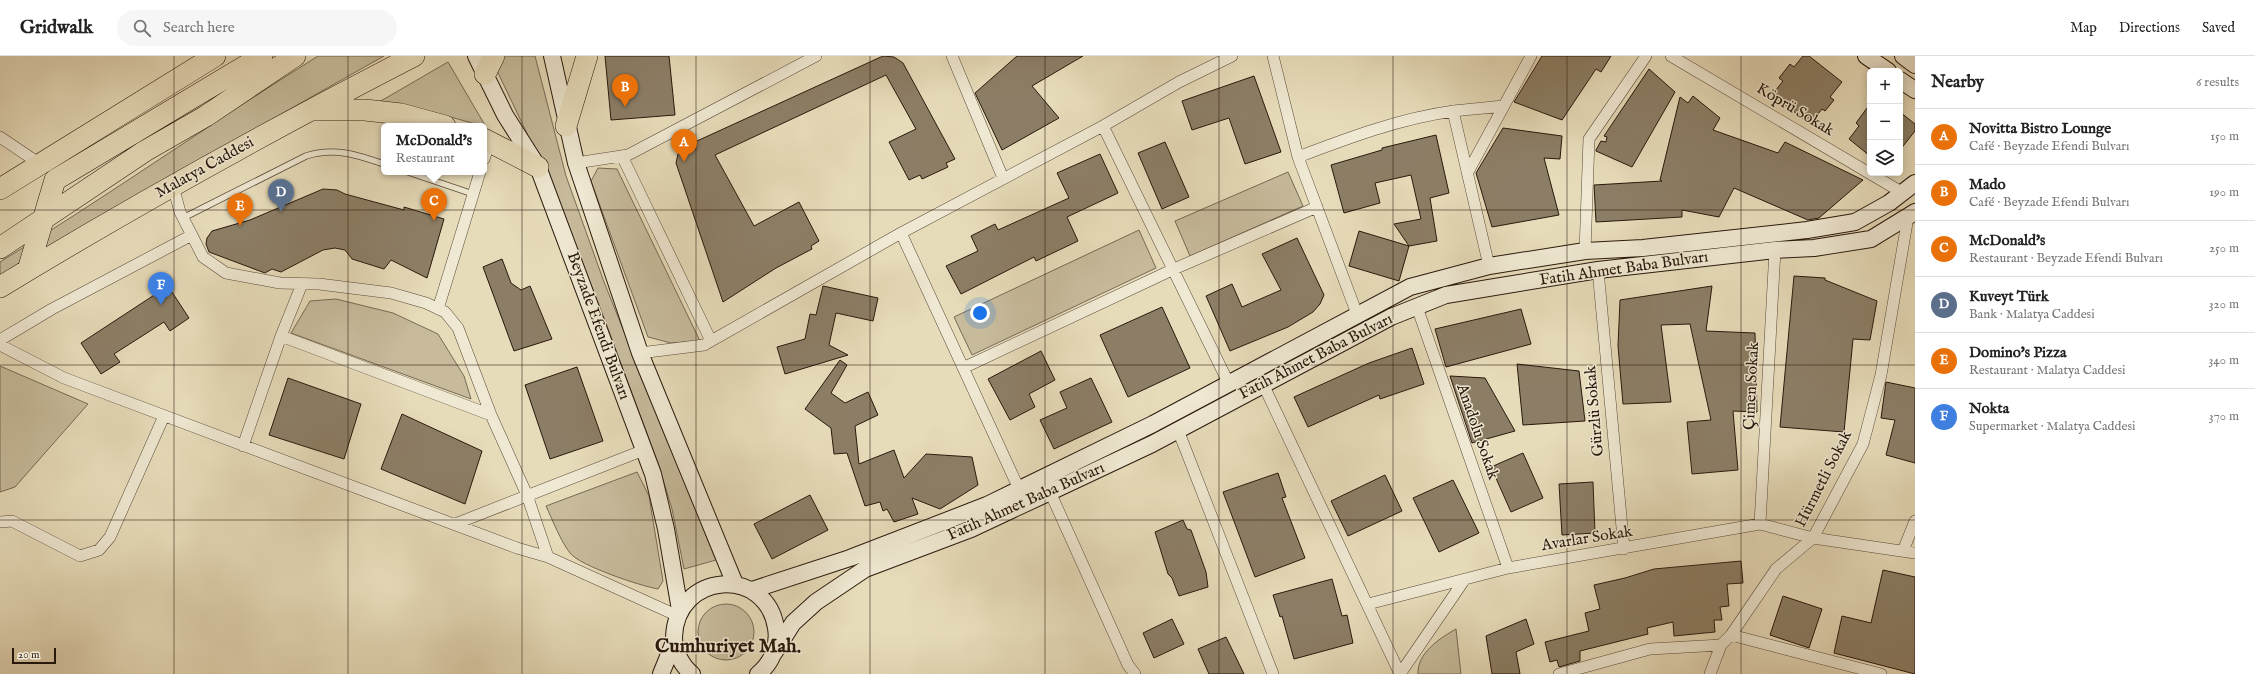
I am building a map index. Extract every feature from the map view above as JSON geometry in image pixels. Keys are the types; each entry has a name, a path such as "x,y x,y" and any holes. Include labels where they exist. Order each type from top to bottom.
{"highway":[{"path":"0,189 215,56"},
{"path":"28,270 55,180 262,56"},
{"path":"0,248 145,151 206,116 295,56"},
{"name":"Malatya Caddesi","path":"0,287 173,186 309,110 414,56"},
{"path":"566,126 587,56"},
{"path":"309,110 365,110 401,114 434,123"},
{"path":"487,146 538,167"}],"main road":[{"name":"Beyzade Efendi Bulvarı","path":"552,56 566,126 576,163 640,353 735,584"},
{"path":"1866,56 1884,68"},
{"path":"1903,56 1915,64"},
{"name":"Beyzade Efendi Bulvarı","path":"485,62 505,115 538,167 653,474 666,529 679,613"},
{"path":"1903,82 1915,90"},
{"name":"Fatih Ahmet Baba Bulvarı","path":"752,590 850,558 987,505 1019,488 1153,424 1228,382 1410,287 1489,266 1585,251 1651,247 1806,230 1855,222 1909,188"},
{"name":"Fatih Ahmet Baba Bulvarı","path":"768,666 793,623 816,602 865,569 971,529 1050,492 1178,430 1391,317 1446,295 1598,270 1775,250 1814,248 1871,239 1911,215"},
{"path":"661,674 674,642 675,626 679,613 690,597 704,588 719,584 735,584 752,590 766,602 774,618 777,636 768,666"},
{"path":"674,642 679,657 692,674"}],"street":[{"path":"576,163 622,156 816,56"},
{"path":"952,56 1003,178"},
{"path":"640,353 704,344 711,341 901,233 1103,126 1179,82 1232,56"},
{"path":"1273,56 1298,157 1357,314"},
{"path":"1468,172 1531,56"},
{"path":"1585,251 1589,139 1646,56"},
{"name":"Köprü Sokak","path":"1672,56 1909,188"},
{"path":"1298,157 1348,138 1420,117 1453,111 1503,106"},
{"path":"1453,111 1489,266"},
{"path":"1103,126 1228,382"},
{"path":"0,137 40,164"},
{"path":"622,156 711,341"},
{"path":"438,309 479,175"},
{"path":"173,186 183,218 203,257 226,273 280,283 319,284 391,293 445,312 458,328 491,415 528,495 548,558"},
{"path":"963,368 1174,269 1317,207"},
{"name":"Hürmetli Sokak","path":"1710,674 1721,645 1731,635 1776,569 1813,538 1863,444 1881,375 1911,215"},
{"path":"901,233 1019,488"},
{"path":"0,340 52,309 192,235"},
{"name":"Çimen Sokak","path":"1760,524 1775,250"},
{"name":"Gürzlü Sokak","path":"1598,270 1624,549"},
{"path":"243,446 281,336 302,284"},
{"name":"Anadolu Sokak","path":"1417,307 1508,568"},
{"path":"281,336 491,415"},
{"path":"0,345 64,378 517,548 548,558 679,613"},
{"path":"1263,384 1400,674"},
{"path":"0,522 12,521 80,556 99,550 110,537 164,416"},
{"path":"1178,430 1273,674"},
{"path":"455,524 644,450"},
{"path":"1050,492 1128,665 1135,674"},
{"path":"1903,551 1915,521"},
{"name":"Avarlar Sokak","path":"1368,604 1508,568 1624,549 1760,524 1813,538 1915,553"},
{"path":"1400,674 1465,579"},
{"path":"1731,635 1881,674"},
{"path":"1559,674 1650,649 1721,645"}],"lane":[{"path":"183,218 306,156 318,152 342,151 381,163"},
{"path":"417,175 473,194"}],"shaded area":[{"path":"318,56 384,56 205,157 0,278 0,262"},
{"path":"490,56 535,56 566,176 604,282 716,560 684,569 672,509 658,463 605,321 554,190"},
{"path":"448,62 484,123 472,123 433,112 379,102"},
{"path":"598,168 617,169 700,341 671,343 648,337 591,181"},
{"path":"1288,172 1303,206 1190,256 1175,221"},
{"path":"1139,230 1156,268 972,355 954,317"},
{"path":"336,299 393,313 438,334 464,376 471,399 291,333 310,301"},
{"path":"0,366 88,404 15,487 0,492"},
{"path":"637,472 649,496 663,581 658,589 611,575 576,558 570,553 563,542 546,506"},
{"path":"726,604 737,606 746,612 752,621 754,632 752,643 746,652 737,658 726,660 715,658 706,652 700,643 698,632 700,621 706,612 715,606"},
{"path":"1456,629 1461,674 1418,674 1421,659 1425,653 1443,637"}],"building":[{"path":"605,56 669,56 675,115 611,120"},
{"path":"883,56 894,57 903,63 955,159 946,163 948,167 922,179 920,175 909,180 889,142 916,129 886,75 715,155 754,226 799,202 819,241 811,246 812,249 776,268 723,302 676,163 678,154 686,146"},
{"path":"1017,56 1083,56 1032,86 1059,118 1002,150 975,93"},
{"path":"1542,56 1611,56 1601,72 1596,69 1562,120 1514,102"},
{"path":"1803,56 1809,56 1842,82 1830,97 1834,100 1825,111 1822,109 1810,124 1772,95 1783,81 1779,78 1790,64 1794,67"},
{"path":"1649,69 1675,92 1632,167 1596,150 1601,141 1606,142 1607,137 1604,136"},
{"path":"1254,76 1281,152 1245,164 1229,118 1192,130 1182,101"},
{"path":"1693,96 1720,118 1713,130 1778,153 1785,142 1863,180 1819,218 1808,220 1734,188 1719,217 1682,210 1682,217 1596,222 1594,185 1662,181 1660,180 1680,97 1688,103"},
{"path":"1867,108 1867,154 1849,139 1859,126 1856,123"},
{"path":"1903,114 1915,124 1915,131 1903,146"},
{"path":"1503,128 1562,136 1560,159 1544,158 1559,215 1492,227 1476,173"},
{"path":"1436,135 1449,193 1430,198 1437,241 1409,246 1394,224 1421,219 1411,175 1375,183 1380,203 1344,213 1331,165 1382,150 1382,148"},
{"path":"1165,142 1189,197 1162,209 1138,153"},
{"path":"1100,154 1118,193 1067,217 1078,241 1036,261 1034,257 961,294 946,266 978,251 971,236 995,224 998,230 1069,198 1057,173"},
{"path":"323,189 337,190 345,194 404,210 404,207 444,219 427,278 391,260 384,269 352,259 345,250 335,248 323,250 281,272 272,269 265,273 209,252 206,244 207,238 212,231 250,220"},
{"path":"1359,231 1409,246 1399,281 1349,266"},
{"path":"1297,238 1324,295 1320,304 1313,312 1288,327 1230,351 1206,296 1232,284 1242,307 1281,290 1262,254"},
{"path":"502,259 511,283 521,290 530,286 552,339 514,351 483,267"},
{"path":"1794,276 1825,278 1825,280 1877,301 1870,340 1853,339 1844,432 1780,427"},
{"path":"168,286 189,318 170,331 164,322 114,354 120,362 101,374 81,343"},
{"path":"823,286 878,298 873,321 836,313 829,345 848,355 785,374 777,347 805,339 810,314 816,315"},
{"path":"1712,286 1706,331 1755,333 1757,412 1733,411 1738,470 1692,474 1687,422 1711,420 1690,324 1661,325 1671,402 1623,404 1618,346 1620,300"},
{"path":"1162,307 1190,368 1128,397 1100,335"},
{"path":"1521,309 1531,344 1446,367 1435,329"},
{"path":"1412,348 1424,384 1380,399 1379,395 1308,427 1294,397 1369,363"},
{"path":"1041,351 1055,380 1029,394 1035,407 1010,420 988,379"},
{"path":"840,360 847,365 831,393 845,403 868,392 878,415 855,426 859,464 894,450 904,478 926,454 972,457 978,485 940,509 912,498 918,514 894,522 887,509 883,511 880,502 865,506 847,453 834,454 831,428 805,409"},
{"path":"1517,364 1579,371 1585,421 1523,425"},
{"path":"577,367 603,441 550,459 525,385"},
{"path":"1450,376 1485,378 1515,431 1472,443"},
{"path":"288,378 361,404 344,459 269,435"},
{"path":"1091,378 1112,422 1054,449 1040,420 1067,408 1060,392"},
{"path":"1886,382 1915,388 1915,463 1886,455 1895,420 1881,418"},
{"path":"402,414 482,451 465,504 381,469"},
{"path":"1523,453 1543,498 1511,512 1491,467"},
{"path":"1278,473 1286,497 1282,498 1305,558 1255,577 1223,492"},
{"path":"1385,475 1402,511 1348,536 1331,501"},
{"path":"1453,480 1479,533 1439,552 1413,498"},
{"path":"1593,482 1595,533 1562,535 1559,484"},
{"path":"810,495 828,530 772,559 754,524"},
{"path":"1183,520 1187,529 1191,530 1206,572 1208,587 1179,596 1172,578 1168,574 1155,532"},
{"path":"1741,561 1743,583 1727,584 1729,606 1720,607 1722,620 1714,620 1715,632 1674,636 1673,622 1647,628 1648,634 1580,651 1580,661 1559,667 1557,660 1550,662 1545,642 1589,631 1585,613 1600,609 1594,585 1625,578 1654,569"},
{"path":"1883,570 1915,577 1915,674 1834,653 1842,616 1871,623"},
{"path":"1332,579 1342,616 1347,615 1353,643 1294,659 1282,616 1280,617 1273,595"},
{"path":"1783,596 1822,609 1809,648 1770,635"},
{"path":"1172,619 1184,644 1154,658 1143,633"},
{"path":"1526,619 1534,644 1516,652 1520,674 1492,674 1486,636"},
{"path":"1226,637 1244,674 1209,674 1198,649"}],"place":[{"name":"Mado","path":"625,107"},
{"name":"Novitta Bistro Lounge","path":"684,162"},
{"name":"Kuveyt Türk","path":"281,212"},
{"name":"McDonald's","path":"434,221"},
{"name":"Domino's Pizza","path":"240,226"},
{"name":"Nokta","path":"161,305"}],"district":[{"name":"Cumhuriyet Mah.","path":"728,646"}]}
